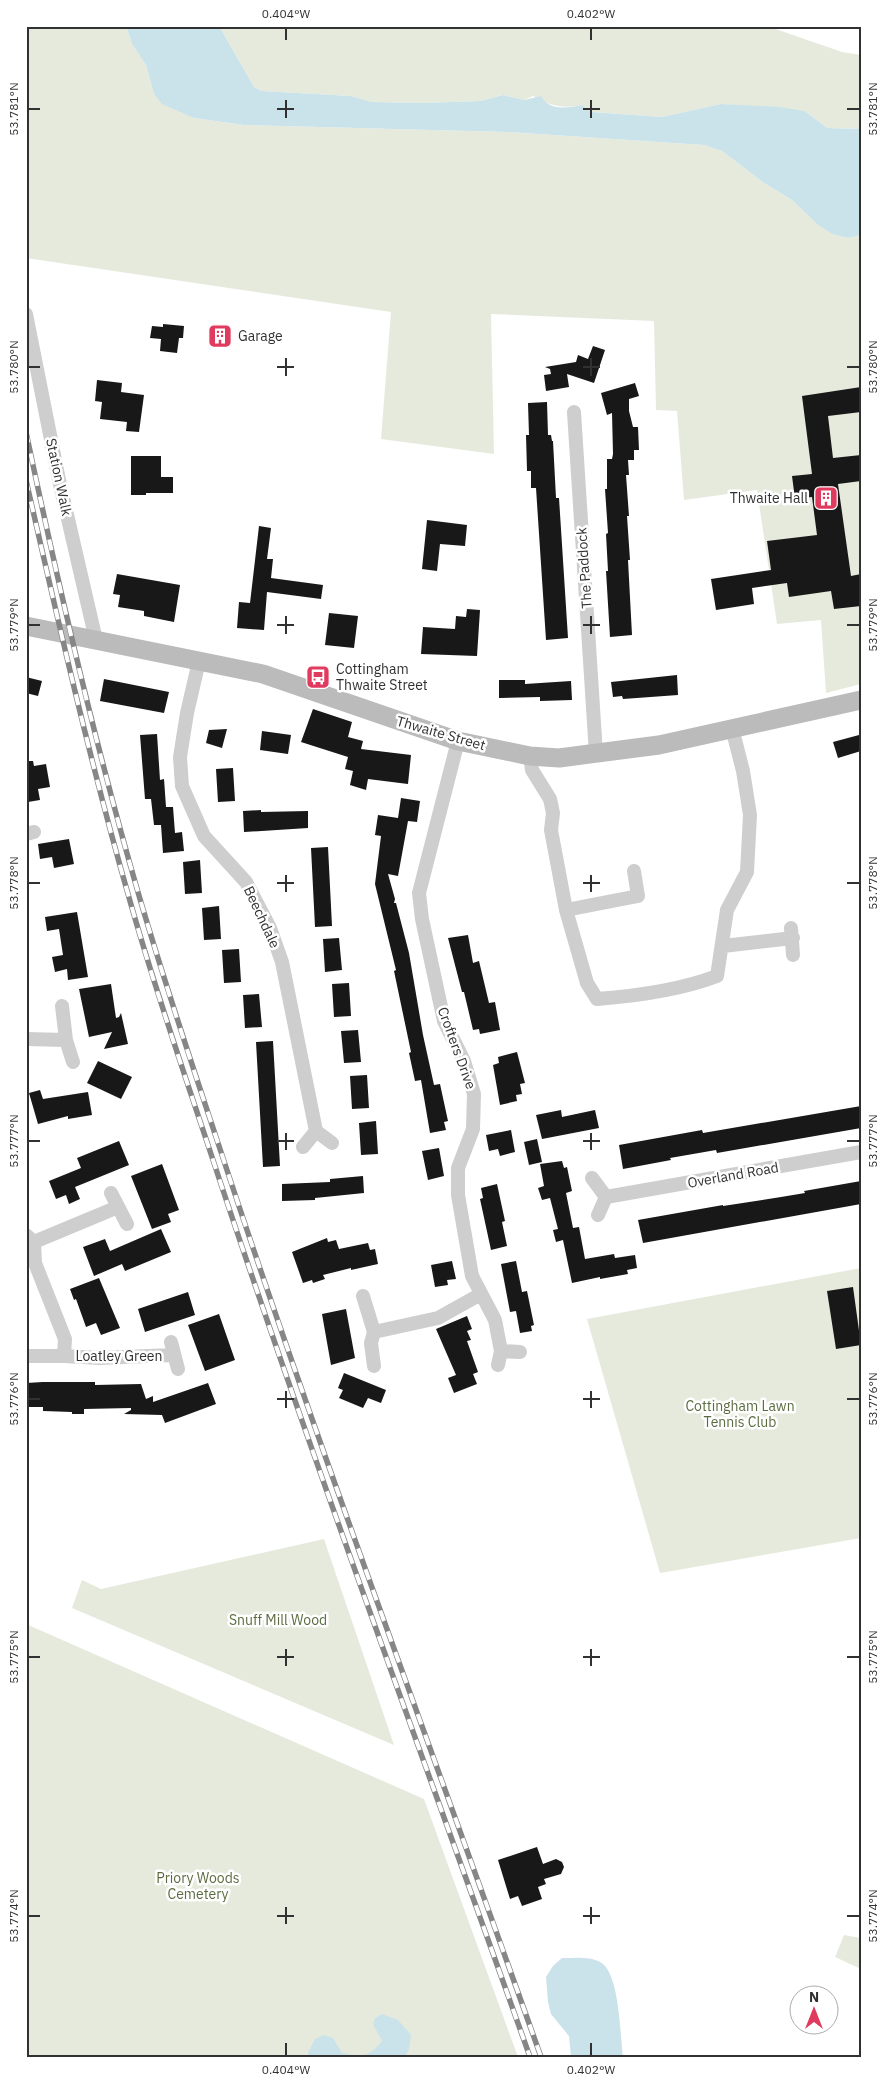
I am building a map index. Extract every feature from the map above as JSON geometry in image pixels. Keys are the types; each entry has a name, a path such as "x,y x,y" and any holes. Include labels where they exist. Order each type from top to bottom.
{"main road":[{"name":"Thwaite Street","path":"26,626 263,674 458,741 530,756 559,758 659,745 861,700"}],"street":[{"name":"Station Walk","path":"26,314 59,480 96,640"},
{"name":"The Paddock","path":"574,412 596,754"},
{"name":"Beechdale","path":"199,660 187,713 180,757 182,786 204,836 246,882 270,928 282,962 316,1131"},
{"path":"530,756 532,770 550,799 552,812 551,830 566,910 587,983 597,999 619,997 697,984 718,976 727,910 747,872 750,824 743,771 732,728"},
{"name":"Crofters Drive","path":"458,741 419,893 422,919 444,1021 464,1061 474,1094 473,1129 458,1168 458,1195 472,1276 495,1320 501,1351 498,1365"},
{"path":"566,910 638,896 634,871"},
{"path":"723,946 792,933 793,955"},
{"path":"62,1006 66,1040 73,1062"},
{"path":"26,1039 66,1040"},
{"path":"303,1147 316,1131 332,1143"},
{"name":"Overland Road","path":"606,1197 861,1152"},
{"path":"592,1178 606,1197 598,1215"},
{"path":"111,1193 127,1224"},
{"name":"Loatley Green","path":"64,1356 65,1339 35,1263 30,1238 118,1207"},
{"path":"374,1332 438,1318 481,1294"},
{"path":"363,1296 374,1332 371,1343 374,1366"},
{"name":"Loatley Green","path":"29,1356 100,1358 172,1349 178,1369"},
{"path":"501,1351 520,1352"}],"green space":[{"path":"26,26 126,26 132,44 146,65 154,94 194,118 244,125 507,132 704,145 722,151 764,183 792,200 818,225 832,234 848,238 861,235 861,684 826,693 821,620 777,624 757,490 684,500 677,411 656,410 654,321 491,314 494,454 381,439 391,312 26,258"},
{"path":"219,26 767,26 842,52 861,55 861,129 827,128 805,111 721,104 662,117 591,112 582,105 557,106 533,96 524,100 503,95 481,101 421,103 372,102 351,96 262,91 254,87"},
{"name":"Cottingham Lawn Tennis Club","path":"861,1268 861,1538 660,1573 587,1319"},
{"name":"Snuff Mill Wood","path":"324,1539 394,1745 72,1608 82,1580 101,1589"},
{"name":"Priory Woods Cemetery","path":"26,1624 424,1799 518,2057 26,2057"},
{"path":"844,1935 861,1938 861,1969 835,1957"}],"water":[{"path":"126,26 219,26 254,87 262,91 351,96 372,102 421,103 481,101 503,95 524,100 541,96 544,101 559,107 582,105 591,112 662,117 721,104 779,107 805,111 827,128 861,129 861,235 848,238 832,234 818,225 792,200 764,183 722,151 704,145 507,132 244,125 194,118 162,104 154,94 146,65 132,44"},
{"path":"562,1958 591,1959 600,1962 607,1968 612,1978 618,2005 623,2057 571,2057 569,2036 551,2014 548,2002 546,1977 553,1966"},
{"path":"382,2014 398,2020 411,2035 409,2049 405,2057 309,2057 308,2053 315,2039 324,2035 333,2038 342,2053 364,2055 373,2051 382,2041 373,2024 375,2018"}],"building":[{"path":"163,324 184,326 183,338 179,338 177,353 160,351 161,339 150,338 152,326 163,327"},
{"name":"Garage","path":"213,326 229,328 227,344 211,342"},
{"path":"593,346 605,350 594,383 567,374 569,387 546,391 544,375 551,374 550,369 545,367 576,362 578,355 588,359"},
{"path":"97,380 122,383 121,392 144,395 139,432 126,431 127,422 100,419 102,402 95,401"},
{"path":"635,383 639,396 629,399 629,411 633,427 638,427 639,450 634,450 634,460 628,460 629,475 626,475 632,635 610,637 606,571 608,571 606,534 608,533 605,489 607,489 607,459 612,459 613,454 612,413 607,415 601,393"},
{"name":"Thwaite Hall","path":"861,387 861,412 828,416 833,458 861,455 861,481 838,484 851,576 861,574 861,606 834,609 831,591 789,597 787,583 752,588 754,604 716,610 711,579 771,570 767,541 817,535 812,497 795,499 792,476 812,474 802,396"},
{"path":"547,402 548,435 551,435 553,441 556,498 559,498 568,638 546,640 536,488 531,488 531,471 527,471 526,435 529,435 528,403"},
{"path":"131,456 161,456 161,477 173,477 173,493 131,495"},
{"path":"427,520 467,525 465,546 440,544 437,571 422,569"},
{"path":"259,526 271,528 267,559 273,559 271,578 323,585 321,599 267,592 264,630 237,628 239,602 250,603"},
{"path":"117,574 180,585 174,622 144,616 144,611 118,607 120,595 113,594"},
{"path":"467,609 480,610 477,656 421,654 423,627 455,629 456,616 466,617"},
{"path":"329,613 358,616 354,648 325,645"},
{"path":"677,675 678,695 623,699 622,696 613,697 611,682"},
{"path":"26,677 42,681 38,696 26,693"},
{"path":"104,679 169,692 164,713 100,701"},
{"path":"499,680 525,680 525,684 571,681 572,700 540,701 540,697 499,698"},
{"path":"313,709 352,722 348,737 363,741 361,749 411,755 408,784 368,779 366,790 350,785 353,771 345,769 348,757 301,742"},
{"path":"227,729 222,748 206,743 209,730"},
{"path":"262,731 291,735 288,754 260,750"},
{"path":"157,734 160,780 164,779 166,807 173,807 175,833 182,832 184,851 163,853 161,825 154,825 151,799 145,799 140,735"},
{"path":"859,735 861,751 838,758 833,742"},
{"path":"26,761 33,761 34,766 46,764 50,787 38,789 40,800 28,802"},
{"path":"233,768 235,801 218,802 216,769"},
{"path":"401,798 420,801 417,822 408,821 398,876 388,874 395,899 394,903 396,903 409,953 423,1035 434,1085 440,1084 448,1121 444,1122 446,1130 430,1133 421,1080 415,1081 409,1053 411,1052 394,971 396,970 375,884 381,836 375,835 378,815 398,818"},
{"path":"261,810 261,812 308,811 308,828 244,832 243,811"},
{"path":"69,839 74,864 54,868 52,857 40,859 38,844"},
{"path":"328,847 332,926 315,927 311,848"},
{"path":"200,860 202,893 185,894 183,862"},
{"path":"219,906 221,939 204,940 202,908"},
{"path":"77,912 88,977 68,980 67,969 55,972 52,957 63,955 59,929 47,931 45,917"},
{"path":"468,935 473,963 479,961 489,1003 495,1002 500,1030 480,1034 479,1029 473,1030 448,938"},
{"path":"339,938 342,970 325,972 323,939"},
{"path":"239,949 241,982 224,983 222,950"},
{"path":"349,983 351,1016 334,1017 332,984"},
{"path":"111,984 116,1018 121,1013 128,1044 104,1049 112,1032 89,1037 79,989"},
{"path":"259,994 262,1027 245,1028 243,995"},
{"path":"358,1030 361,1062 344,1063 341,1031"},
{"path":"273,1041 280,1166 263,1167 256,1042"},
{"path":"517,1052 525,1083 520,1084 522,1094 516,1095 517,1101 500,1105 493,1065 499,1063 498,1057"},
{"path":"98,1061 132,1077 121,1099 87,1083"},
{"path":"367,1075 369,1108 352,1109 350,1076"},
{"path":"40,1090 43,1099 88,1092 92,1115 68,1119 68,1116 38,1124 29,1093"},
{"path":"861,1106 861,1128 717,1153 716,1150 623,1169 619,1145 702,1130 703,1133"},
{"path":"561,1110 562,1117 595,1110 599,1128 542,1139 536,1115"},
{"path":"376,1121 378,1154 361,1155 359,1123"},
{"path":"511,1130 515,1152 500,1156 498,1149 489,1151 486,1135"},
{"path":"537,1139 542,1162 529,1165 524,1142"},
{"path":"119,1141 129,1165 75,1187 80,1199 69,1204 66,1195 56,1199 49,1181 81,1168 77,1158"},
{"path":"439,1148 444,1176 428,1180 422,1151"},
{"path":"562,1161 564,1168 567,1167 572,1191 566,1193 573,1228 579,1227 585,1259 614,1254 615,1258 635,1255 637,1268 627,1270 628,1274 572,1283 563,1240 556,1242 553,1230 558,1229 550,1198 542,1200 538,1188 544,1186 540,1164"},
{"path":"162,1164 179,1210 168,1214 171,1222 152,1229 131,1176"},
{"path":"363,1176 364,1193 315,1198 315,1200 282,1201 282,1184 330,1182 330,1179"},
{"path":"861,1181 861,1204 643,1243 638,1220 805,1193 804,1191"},
{"path":"497,1184 505,1221 502,1222 507,1246 491,1250 480,1199 483,1198 481,1188"},
{"path":"161,1229 171,1252 125,1271 122,1264 94,1276 83,1247 105,1239 110,1251"},
{"path":"327,1238 328,1242 336,1240 339,1249 368,1243 370,1250 375,1249 378,1264 323,1275 325,1279 313,1283 312,1280 303,1283 292,1252"},
{"path":"452,1261 456,1279 447,1280 448,1285 435,1287 431,1265"},
{"path":"516,1261 522,1292 527,1291 534,1325 531,1326 532,1331 520,1333 516,1311 510,1312 501,1264"},
{"path":"99,1278 120,1328 101,1335 96,1323 86,1327 76,1299 74,1300 70,1289"},
{"path":"853,1287 861,1345 836,1349 827,1291"},
{"path":"188,1292 195,1315 145,1332 138,1309"},
{"path":"346,1309 355,1358 331,1365 322,1314"},
{"path":"219,1314 235,1360 205,1371 188,1325"},
{"path":"467,1316 472,1329 467,1331 471,1340 467,1341 478,1372 473,1374 477,1384 454,1393 448,1378 456,1375 436,1329"},
{"path":"344,1373 386,1390 381,1403 368,1398 363,1408 339,1398 343,1390 338,1388"},
{"path":"95,1382 95,1385 141,1384 146,1399 153,1396 153,1402 208,1383 216,1404 165,1423 162,1415 124,1414 131,1410 131,1408 84,1409 84,1414 72,1414 72,1412 43,1411 43,1407 26,1407 26,1383"},
{"path":"537,1847 543,1864 556,1859 562,1862 564,1867 561,1874 544,1879 546,1884 538,1887 542,1899 522,1906 518,1896 510,1899 498,1860"}],"railway":[{"path":"26,432 51,550 93,725 140,899 169,994 298,1379 541,2057"},
{"path":"26,480 62,639 101,796 139,933 179,1059 288,1381 530,2057"}],"place":[{"name":"Garage","path":"220,336"},
{"name":"Thwaite Hall","path":"826,498"},
{"name":"Cottingham Thwaite Street","path":"318,677"}]}
